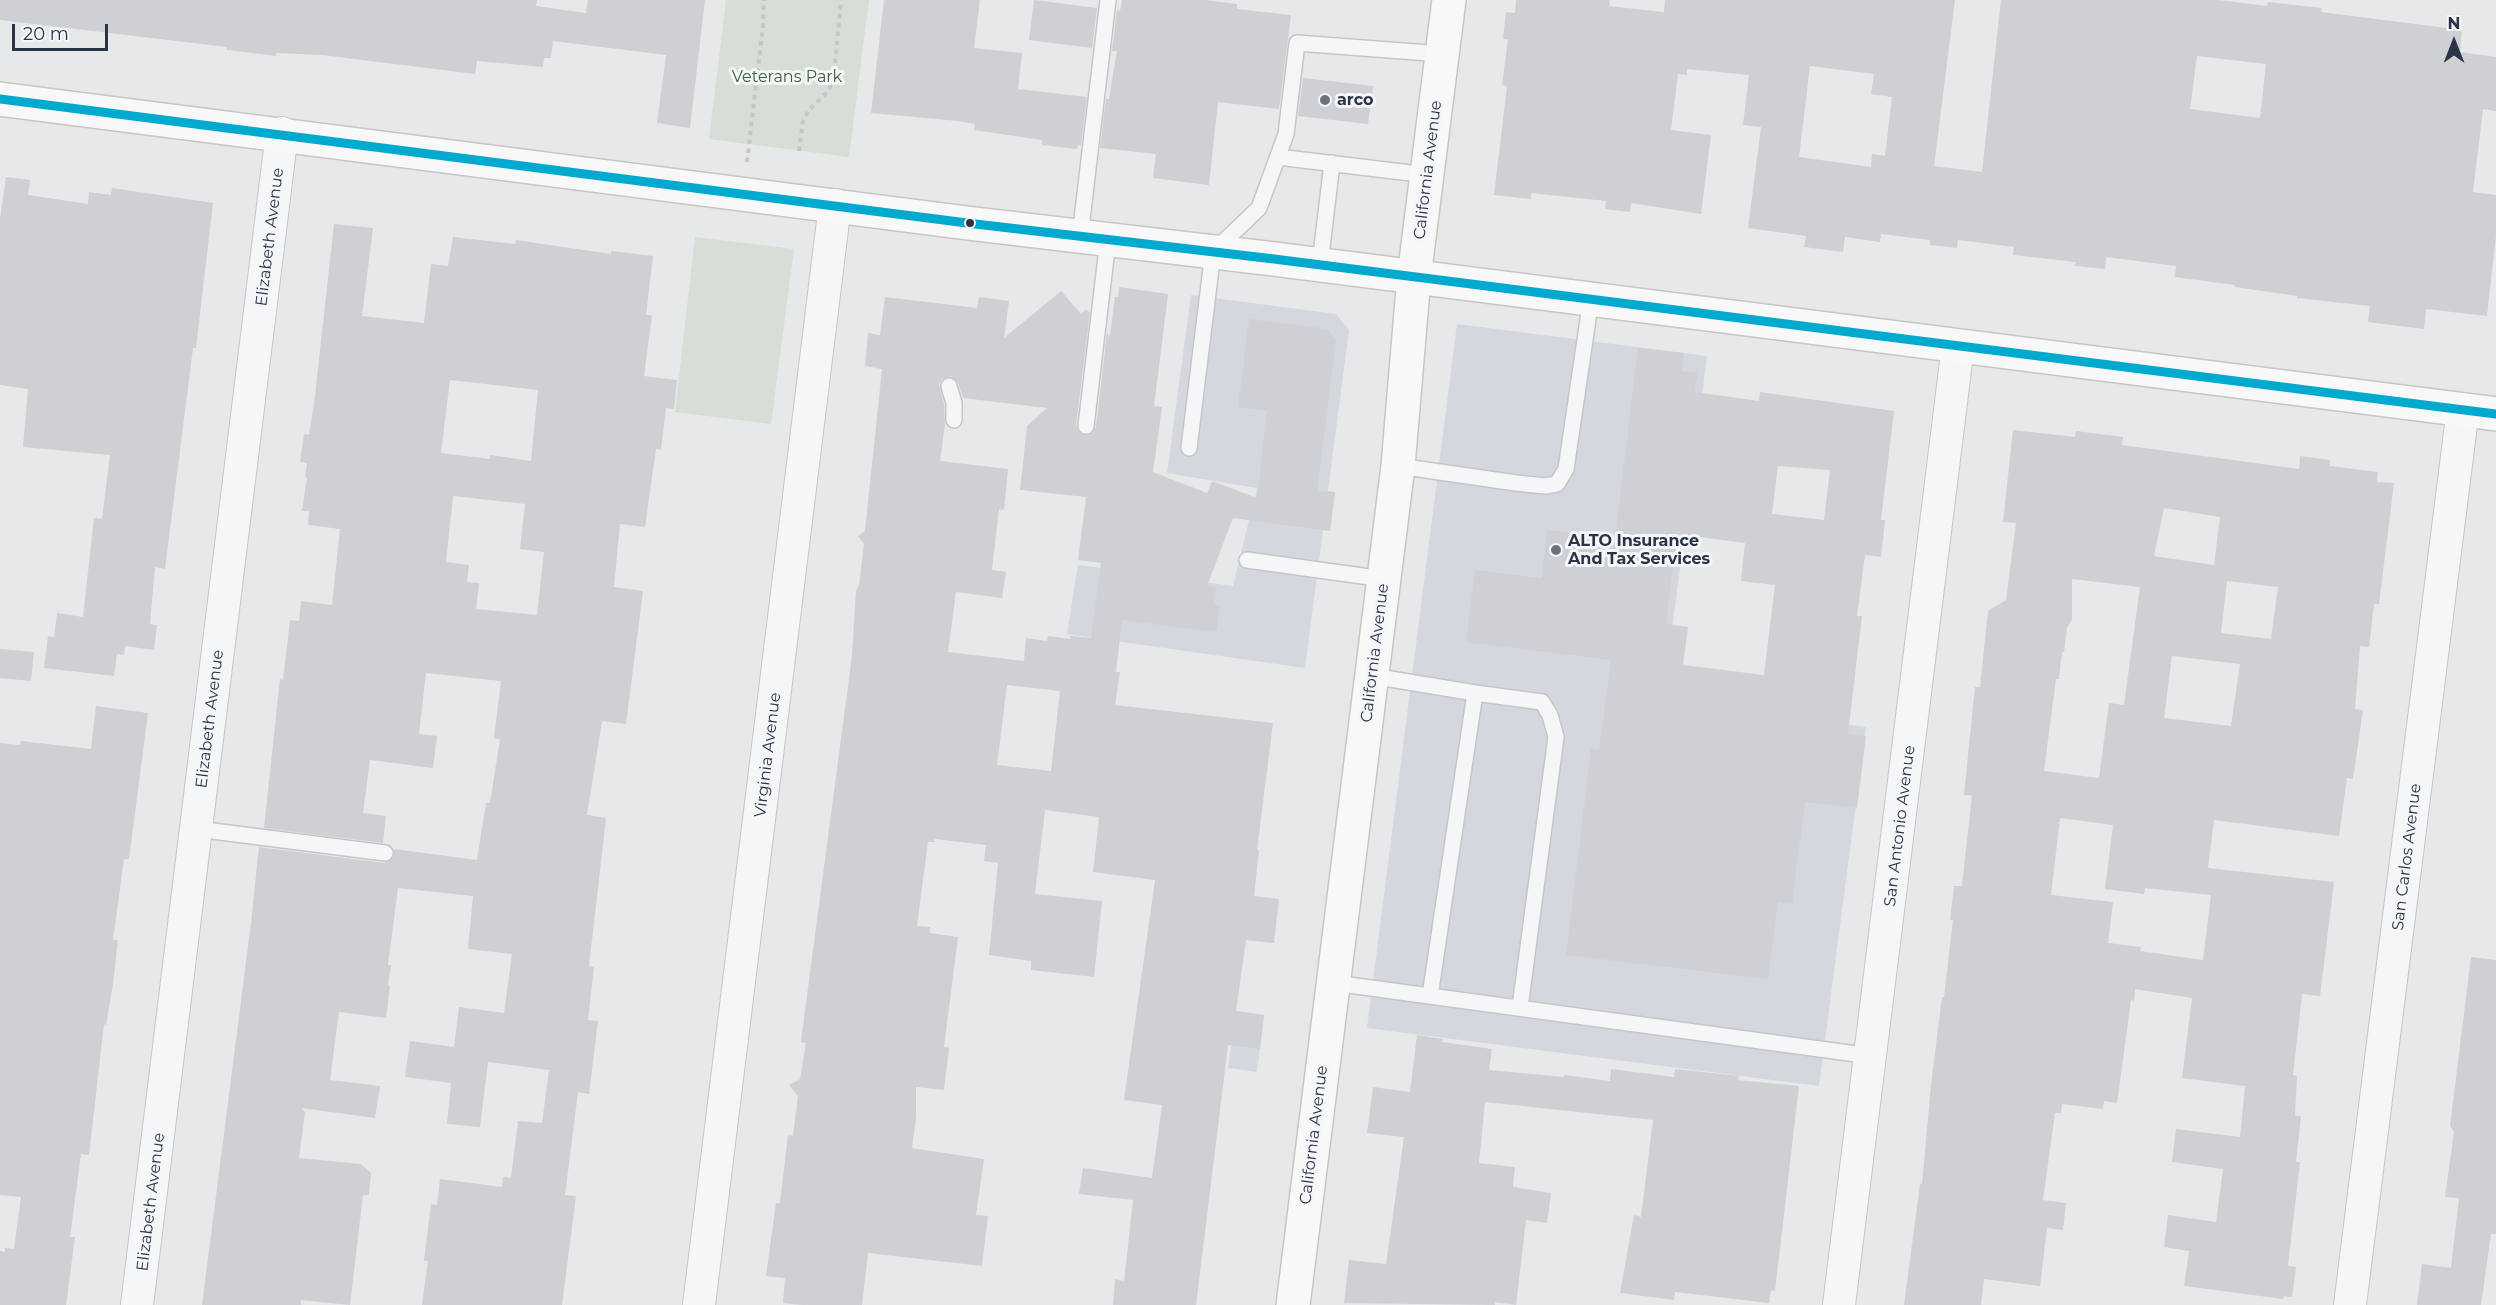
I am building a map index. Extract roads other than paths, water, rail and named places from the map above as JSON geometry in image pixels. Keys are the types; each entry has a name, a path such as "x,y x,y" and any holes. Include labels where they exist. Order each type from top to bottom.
{"street":[{"name":"California Avenue","path":"1293,1305 1398,466 1414,277 1449,0"},
{"path":"0,99 2496,414"},
{"name":"Elizabeth Avenue","path":"137,1305 282,133"},
{"name":"Virginia Avenue","path":"699,1305 835,205"},
{"name":"San Antonio Avenue","path":"1839,1305 1958,346"},
{"name":"San Carlos Avenue","path":"2350,1305 2463,410"}],"lane":[{"path":"1086,426 1108,0"},
{"path":"1190,448 1213,252 1259,208 1286,134 1297,43 1442,54"},
{"path":"1278,157 1427,175"},
{"path":"1320,264 1332,163"},
{"path":"1398,466 1516,483 1545,486 1557,484 1566,469 1591,299"},
{"path":"949,386 954,403 954,420"},
{"path":"1247,560 1384,579"},
{"path":"1372,676 1542,702 1550,716 1557,737 1520,1007"},
{"path":"1430,996 1475,693"},
{"path":"197,829 386,853"},
{"path":"1334,983 1871,1056"}],"place":[{"name":"arco","path":"1325,100"},
{"name":"ALTO Insurance And Tax Services","path":"1556,550"}],"park label":[{"name":"Veterans Park","path":"787,77"}]}
